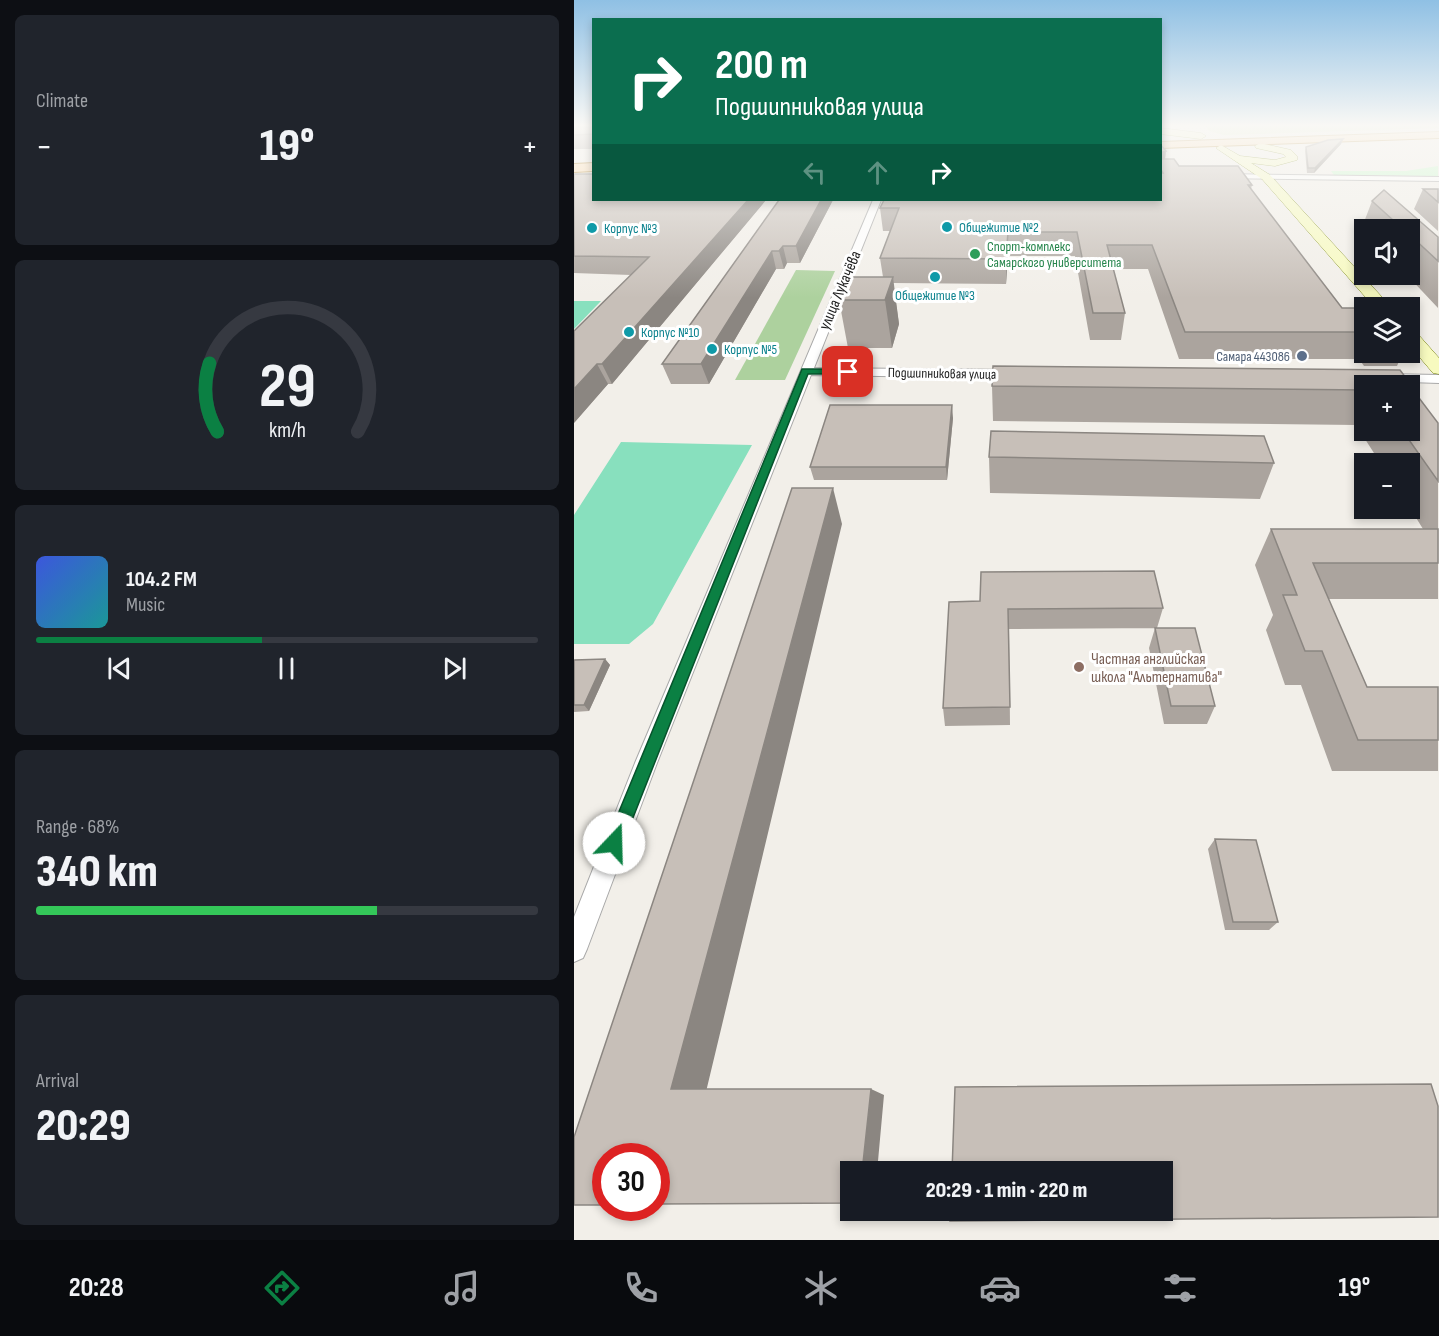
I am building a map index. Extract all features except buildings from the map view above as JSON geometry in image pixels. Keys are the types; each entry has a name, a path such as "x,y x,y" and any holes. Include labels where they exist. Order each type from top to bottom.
{"main road":[{"path":"1270,182 1374,297"},
{"path":"1420,348 1438,369"}],"street":[{"name":"улица Лукачёва","path":"574,949 646,763 877,201"},
{"name":"Подшипниковая улица","path":"805,371 1024,374"},
{"path":"1420,379 1438,379"}],"green space":[{"path":"796,270 835,271 785,380 735,380"},
{"path":"574,301 601,301 574,329"},
{"path":"621,442 752,445 653,624 629,644 574,644 574,515"}],"place":[{"name":"Общежитие №2","path":"947,227"},
{"name":"Корпус №3","path":"592,228"},
{"name":"Спорт-комплекс Самарского университета","path":"975,254"},
{"name":"Общежитие №3","path":"935,277"},
{"name":"Корпус №10","path":"629,332"},
{"name":"Корпус №5","path":"712,349"},
{"name":"Самара 443086","path":"1302,356"},
{"name":"Частная английская школа \"Альтернатива\"","path":"1079,667"}],"route":[{"path":"614,843 805,371 848,372"}]}
